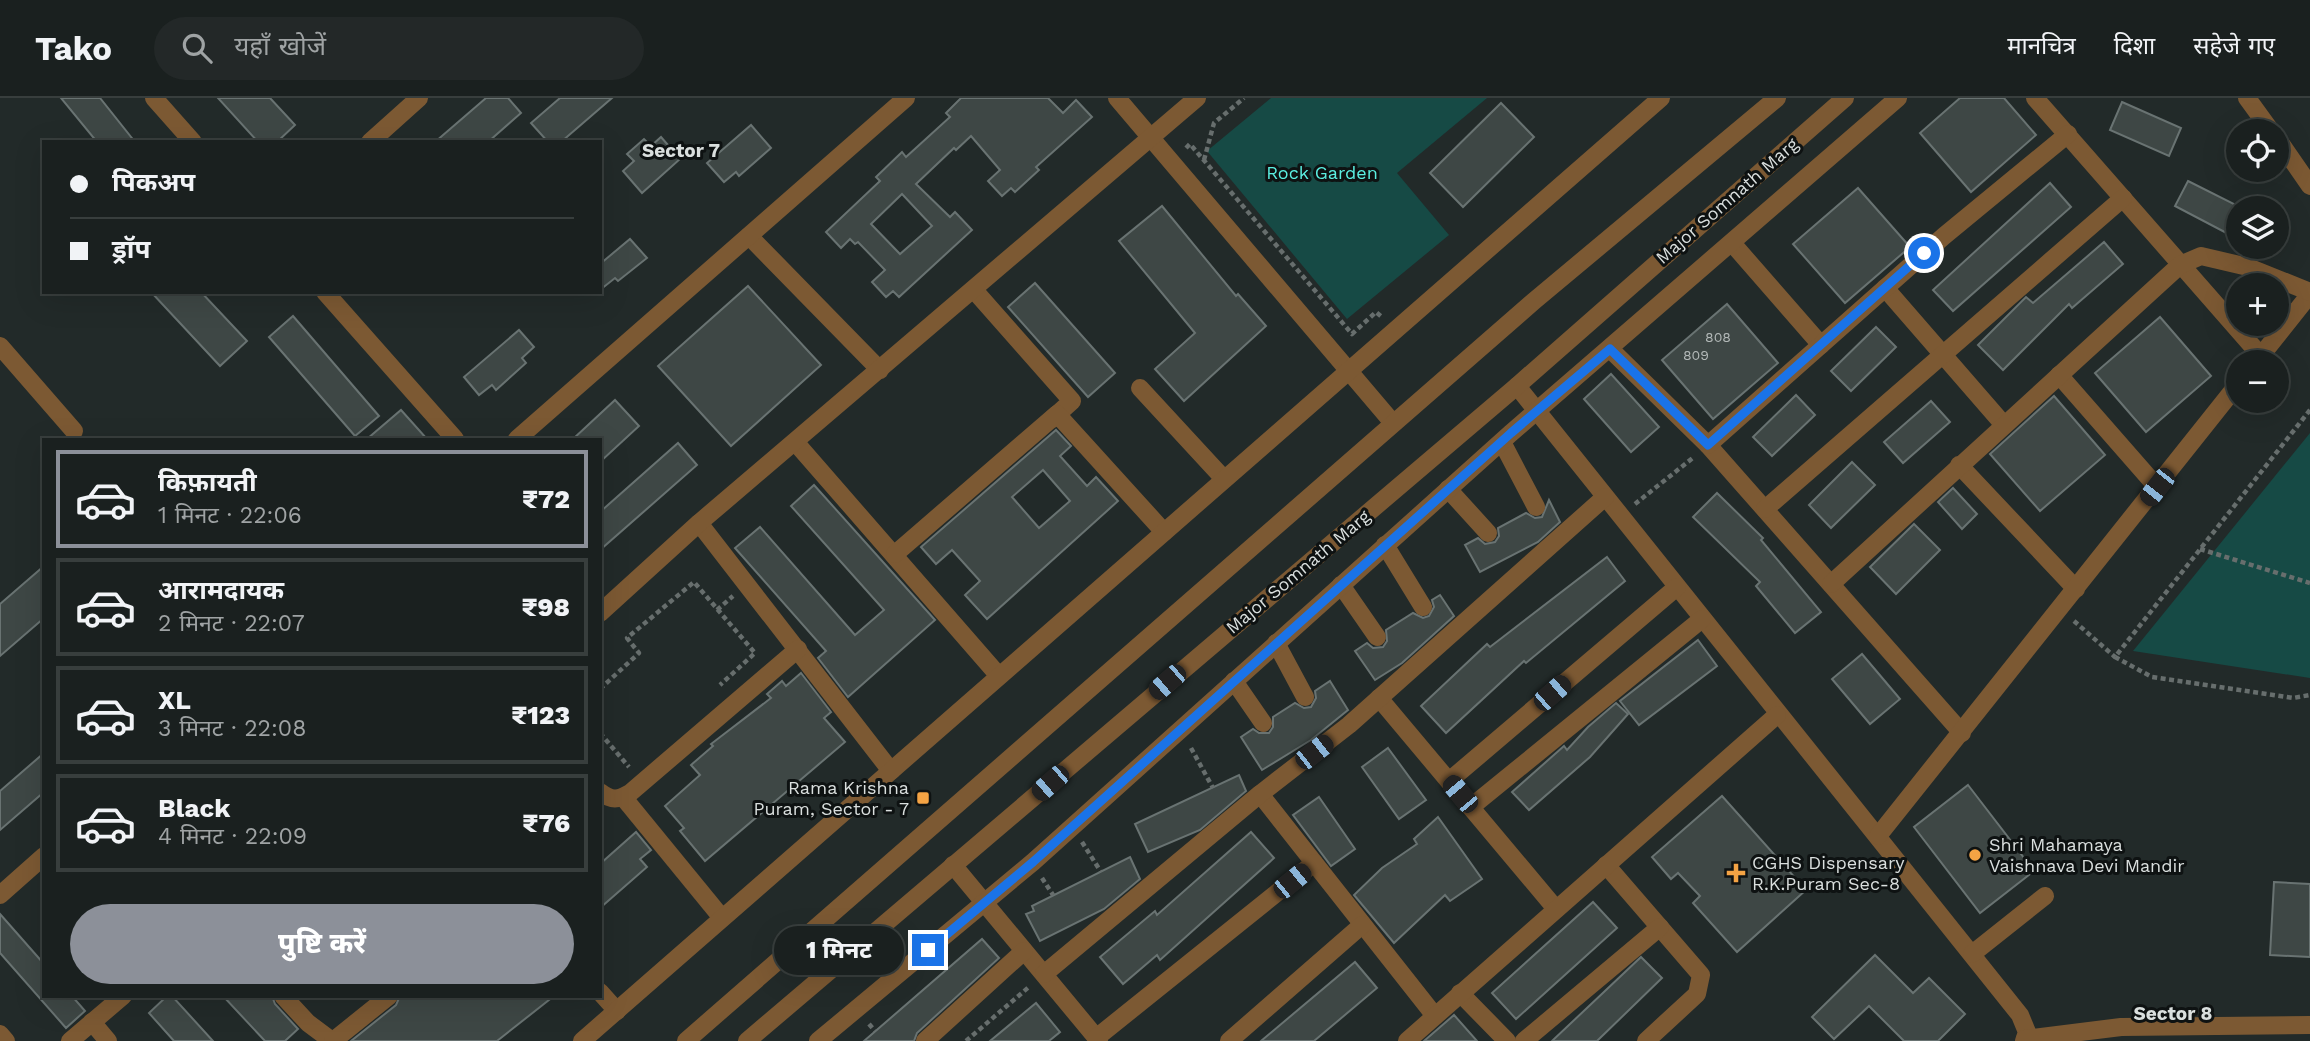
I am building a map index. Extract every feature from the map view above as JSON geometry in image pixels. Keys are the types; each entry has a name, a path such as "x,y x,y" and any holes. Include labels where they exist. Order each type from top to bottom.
{"street":[{"path":"154,98 190,140"},
{"path":"372,140 419,98"},
{"path":"518,438 906,98"},
{"path":"1116,98 1393,423"},
{"path":"602,609 1197,98"},
{"path":"582,1041 1661,98"},
{"path":"686,1041 1393,423 1776,98"},
{"name":"Major Somnath Marg","path":"747,1041 1517,386 1845,98"},
{"path":"818,1041 985,904 1448,489 1898,98"},
{"path":"2035,98 2251,350"},
{"path":"2246,98 2263,119"},
{"path":"1708,445 1885,288 2068,134"},
{"path":"2289,155 2310,186"},
{"path":"1765,509 2123,198"},
{"path":"749,236 880,370"},
{"path":"1732,243 1821,345"},
{"path":"1831,584 2180,265 2201,256 2248,267 2310,293 2265,350"},
{"path":"1885,288 2004,425"},
{"path":"974,290 1072,401 1052,419"},
{"path":"327,294 454,438"},
{"path":"0,346 74,431"},
{"path":"1610,349 1708,445 1962,733"},
{"path":"2059,375 2157,487"},
{"path":"1517,386 1777,715 2021,1015 2027,1032 2024,1040 2310,1025"},
{"path":"1140,388 1224,479"},
{"path":"1878,836 2226,399"},
{"path":"895,554 1058,414 1164,532"},
{"path":"1502,442 1536,507"},
{"path":"796,443 999,676"},
{"path":"1959,465 2076,589"},
{"path":"1448,489 1488,533"},
{"path":"1044,974 1379,698 1605,497"},
{"path":"699,523 891,771"},
{"path":"1385,545 1423,607"},
{"path":"1341,585 1377,636"},
{"path":"1449,781 1677,587"},
{"path":"1471,807 1702,620"},
{"path":"1276,643 1305,697"},
{"path":"602,794 609,799 623,797 798,649"},
{"path":"1234,681 1263,723"},
{"path":"1379,698 1556,909"},
{"path":"1407,1041 1777,715"},
{"path":"1260,794 1435,1016"},
{"path":"623,797 722,918"},
{"path":"0,895 42,858"},
{"path":"953,865 1044,974 1091,1037 1314,863"},
{"path":"1606,865 1697,968 1703,981 1689,1003 1646,1041"},
{"path":"1972,954 2045,896"},
{"path":"1229,1041 1363,925"},
{"path":"1524,1041 1660,927"},
{"path":"925,1041 1024,951"},
{"path":"1460,993 1507,1041"},
{"path":"602,994 617,1011"},
{"path":"70,1041 121,998"},
{"path":"285,998 324,1037 332,1041 386,998"},
{"path":"92,1022 108,1041"},
{"path":"0,1034 6,1041"}],"path":[{"path":"1204,161 1213,123 1244,98"},
{"path":"1170,161 1190,144 1352,334 1376,312 1395,330"},
{"path":"2115,657 2310,410"},
{"path":"1620,516 1708,445"},
{"path":"2200,549 2310,583"},
{"path":"602,687 639,653 627,638 694,582 755,653 714,690"},
{"path":"2061,609 2115,657 2151,677 2293,698 2310,695"},
{"path":"1181,729 1213,788"},
{"path":"602,735 629,768 639,759"},
{"path":"1072,826 1101,872"},
{"path":"966,1041 1044,974"}],"green space":[{"name":"Rock Garden","path":"1271,98 1487,98 1397,173 1449,235 1347,319 1207,151"},
{"path":"2310,433 2310,678 2133,651"}],"building":[{"path":"61,98 100,98 133,140 95,140"},
{"path":"218,98 270,98 295,125 279,140 256,140"},
{"path":"486,98 508,98 521,113 490,140 437,140"},
{"path":"560,98 612,98 563,140 546,140 531,123"},
{"path":"961,98 1048,98 1063,113 1076,100 1092,117 1036,167 1039,170 1015,192 1011,188 1002,196 988,181 1000,170 971,136 956,150 954,148 916,184 950,217 955,212 972,230 899,297 893,291 886,297 872,282 885,270 858,242 855,244 850,239 841,248 826,232 880,181 876,177 902,152 906,157 950,117 946,113","holes":["902,194 932,226 900,254 871,224"]},
{"path":"1960,98 2004,98 2036,135 1971,192 1920,133"},
{"path":"2122,102 2181,128 2169,156 2110,130"},
{"path":"1501,103 1534,137 1463,207 1430,173"},
{"path":"751,125 771,148 739,176 736,172 724,182 707,163"},
{"path":"661,137 680,159 642,193 623,171 634,161 627,154 644,139 651,146"},
{"path":"2188,181 2226,200 2226,233 2175,206"},
{"path":"2050,183 2071,207 1953,311 1933,290"},
{"path":"1858,188 1910,247 1845,303 1793,244"},
{"path":"1162,206 1236,296 1238,294 1266,326 1184,401 1155,369 1195,333 1119,241"},
{"path":"630,239 647,258 618,281 615,278 602,288 602,262"},
{"path":"2104,242 2123,264 2072,308 2069,304 2003,370 1978,345 2026,297 2033,303"},
{"path":"1035,283 1115,373 1088,397 1008,307"},
{"path":"748,286 821,365 731,446 658,366"},
{"path":"153,294 203,294 247,341 220,366"},
{"path":"1727,304 1778,363 1713,419 1662,360"},
{"path":"293,316 379,416 355,436 269,337"},
{"path":"2160,317 2211,376 2146,432 2095,373"},
{"path":"1876,327 1896,347 1851,391 1831,371"},
{"path":"519,330 534,347 522,358 526,363 496,390 492,385 479,395 464,377"},
{"path":"1611,374 1659,427 1631,452 1584,399"},
{"path":"1796,395 1815,415 1772,456 1753,437"},
{"path":"2054,396 2105,455 2040,511 1990,454"},
{"path":"615,400 639,426 602,460 602,438 574,438"},
{"path":"1931,401 1950,422 1903,463 1884,442"},
{"path":"401,410 426,438 368,438"},
{"path":"1056,430 1071,446 1060,456 1087,486 1096,477 1118,501 987,619 965,595 980,581 952,550 936,564 921,547","holes":["1043,470 1070,501 1039,528 1012,497"]},
{"path":"678,443 697,465 602,548 602,510"},
{"path":"1852,462 1875,485 1831,528 1809,505"},
{"path":"814,485 935,620 848,697 818,658 826,651 735,548 760,527 855,635 884,610 791,506"},
{"path":"1953,488 1977,514 1962,529 1938,502"},
{"path":"1717,493 1763,538 1761,540 1821,612 1795,633 1756,586 1760,582 1693,517"},
{"path":"1549,500 1560,522 1538,542 1480,572 1465,545 1478,538 1485,544 1495,542 1499,536 1498,528 1526,513 1535,518 1542,517"},
{"path":"1914,524 1940,550 1896,594 1870,567"},
{"path":"1607,557 1625,581 1526,663 1524,661 1446,733 1421,706 1487,644 1490,647"},
{"path":"42,568 42,620 0,656 0,604"},
{"path":"1440,595 1454,616 1402,663 1375,680 1355,651 1367,643 1373,648 1383,647 1387,641 1386,630 1413,613 1423,618 1429,616 1434,607 1432,600"},
{"path":"1698,640 1717,666 1639,725 1620,701"},
{"path":"1862,654 1900,699 1870,724 1832,679"},
{"path":"801,673 831,712 824,718 845,742 705,861 680,831 684,828 665,806 700,775 691,765 713,746 711,744 771,698 767,694 782,681 786,686"},
{"path":"1330,681 1348,710 1311,740 1262,770 1241,737 1253,729 1259,733 1269,733 1273,727 1273,717 1295,703 1304,708 1311,707 1316,698 1315,691"},
{"path":"1616,703 1628,714 1590,757 1529,810 1512,792 1564,746 1567,750"},
{"path":"1388,748 1426,800 1399,819 1362,767"},
{"path":"42,755 42,794 0,830 0,791"},
{"path":"1239,775 1246,791 1200,830 1148,852 1135,824"},
{"path":"1968,785 2034,871 1980,913 1914,827"},
{"path":"1722,796 1806,890 1737,952 1693,903 1700,896 1678,873 1671,879 1652,857"},
{"path":"1319,797 1355,849 1331,866 1293,815"},
{"path":"1438,817 1482,879 1450,901 1445,895 1394,943 1354,895 1382,868 1417,844 1414,839"},
{"path":"636,832 651,850 640,859 647,867 602,906 602,862"},
{"path":"1251,832 1274,858 1160,960 1157,955 1123,984 1100,957 1155,911 1157,915"},
{"path":"1130,857 1140,879 1104,909 1040,941 1026,914 1034,911 1032,906"},
{"path":"2274,882 2310,884 2310,957 2270,955"},
{"path":"1593,902 1617,928 1516,1019 1492,993"},
{"path":"0,914 42,962 42,998 74,998 85,1011 66,1028 0,953"},
{"path":"982,939 999,958 917,1033 914,1041 864,1041"},
{"path":"1875,955 1913,993 1929,978 1965,1014 1938,1041 1904,1041 1869,1006 1834,1039 1812,1017"},
{"path":"1641,957 1662,978 1597,1041 1552,1041"},
{"path":"1355,962 1377,988 1314,1041 1261,1041"},
{"path":"165,998 174,998 213,1041 174,1041 149,1013"},
{"path":"225,998 273,998 298,1029 285,1041 265,1041"},
{"path":"399,998 551,998 497,1041 351,1041 396,1005"},
{"path":"1036,1003 1060,1032 1049,1041 990,1041"},
{"path":"1454,1015 1477,1041 1424,1041"}],"place":[{"name":"Rama Krishna Puram, Sector - 7","path":"923,798"},
{"name":"Shri Mahamaya Vaishnava Devi Mandir","path":"1975,855"},
{"name":"CGHS Dispensary R.K.Puram Sec-8","path":"1736,873"}],"district":[{"name":"Sector 7","path":"681,150"},
{"name":"Sector 8","path":"2173,1013"}],"route":[{"path":"928,950 1033,862 1511,433 1610,349 1708,445 1924,253"}]}
